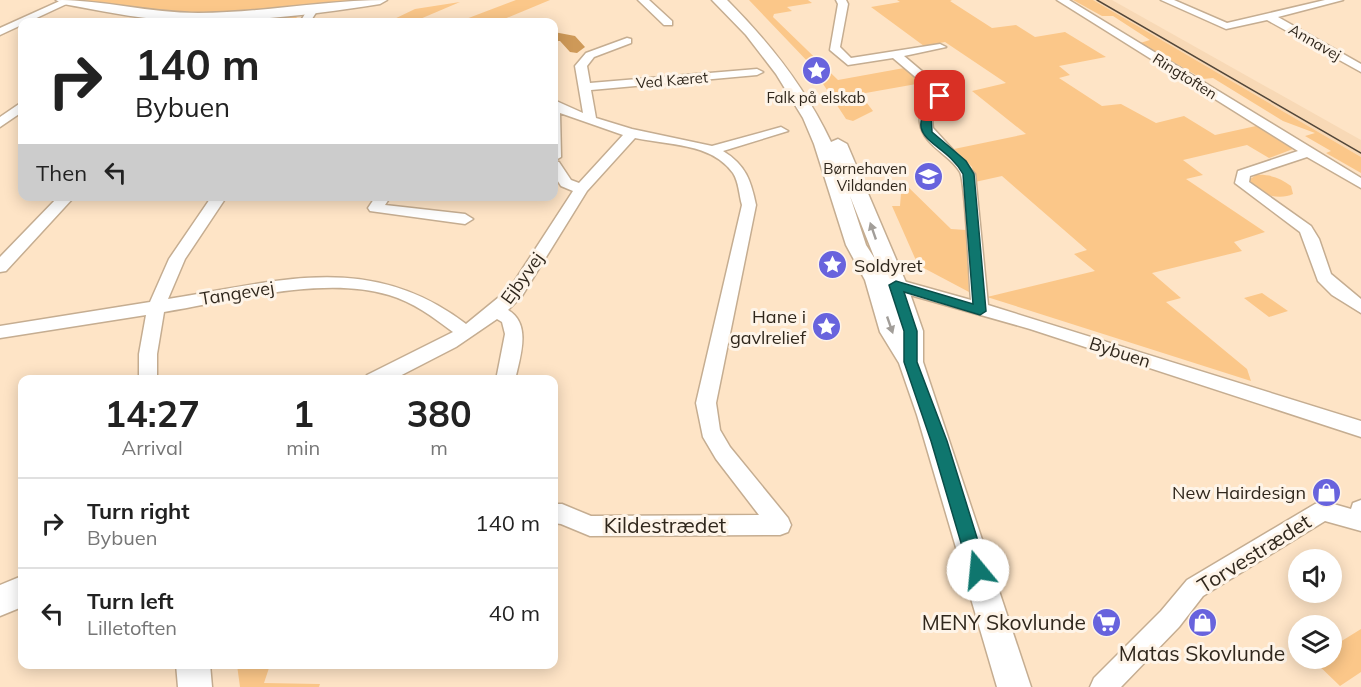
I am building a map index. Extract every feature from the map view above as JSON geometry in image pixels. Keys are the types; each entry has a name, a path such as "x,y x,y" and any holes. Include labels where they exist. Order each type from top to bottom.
{"street":[{"path":"28,18 65,0 166,15 309,17 380,0"},
{"path":"643,0 668,23"},
{"path":"719,0 773,57 808,112 830,162 855,245 887,285"},
{"path":"732,0 783,55 824,118 845,159 887,285 892,332 910,362 939,441 1014,687"},
{"path":"841,0 843,4 834,48 836,53 848,62 940,47"},
{"name":"Ringtoften","path":"1062,0 1361,184"},
{"path":"1166,0 1226,26 1338,0"},
{"path":"1284,0 1302,8"},
{"path":"160,18 166,15"},
{"name":"Annavej","path":"1268,16 1361,68"},
{"path":"0,32 18,23"},
{"path":"590,118 581,66 584,60 627,41"},
{"path":"896,55 937,89 940,96 926,112 927,133 962,163 968,174 980,311"},
{"name":"Ved Kæret","path":"586,87 757,72"},
{"path":"558,106 632,133 680,141 711,150 781,131"},
{"path":"0,123 18,109"},
{"name":"Ejbyvej","path":"383,375 497,312 516,292 581,189 632,133"},
{"name":"Kildestrædet","path":"558,514 562,513 590,526 780,525 723,453 710,431 706,403 707,392 749,205 738,170 725,158 711,150"},
{"path":"1308,152 1243,174 1242,183 1306,229 1312,238 1323,275 1340,292 1361,307"},
{"path":"558,171 566,183 581,189"},
{"path":"0,267 63,201"},
{"path":"148,375 146,355 155,307 182,247 216,201"},
{"path":"380,201 375,208 465,219"},
{"name":"Tangevej","path":"0,332 276,286 313,282 348,282 380,286 409,295 435,308 464,332"},
{"name":"Bybuen","path":"887,285 1036,325 1361,429"},
{"path":"497,312 510,319 514,334 506,375"},
{"name":"Torvestrædet","path":"1103,687 1170,619 1195,588 1323,511 1361,521 1361,510"},
{"path":"0,601 18,593"},
{"path":"193,669 195,687"}],"shaded area":[{"path":"81,0 368,0 295,10 225,13 154,10"},
{"path":"516,0 550,0 507,18 469,18"},
{"path":"749,0 808,0 812,3 787,7 792,11 774,14 773,17 838,80 904,68 922,83 860,94 873,111 853,121 846,119 810,64"},
{"path":"897,0 952,0 950,1 992,28 1016,25 1035,37 1065,32 1106,57 1059,66 1070,75 1059,78 1102,106 1121,104 1156,123 1184,116 1215,135 1256,126 1293,149 1269,158 1247,145 1183,160 1203,175 1186,179 1265,232 1234,242 1242,251 1152,273 1181,298 1166,302 1247,369 1251,381 987,297 1095,271 1074,254 1087,250 1002,176 975,182 972,167 954,149 1026,134 972,91 1006,83 945,42 924,46 871,7 900,2"},
{"path":"1073,0 1093,0 1361,157 1361,173 1326,153 1331,151 1305,136 1315,133 1283,121 1213,78 1203,79 1140,43 1150,40 1113,16 1102,16"},
{"path":"1093,0 1112,0 1361,140 1361,157"},
{"path":"460,2 422,18 396,18 415,9"},
{"path":"293,15 298,18 197,18"},
{"path":"558,33 575,36 585,47 577,53 570,52 558,41"},
{"path":"1256,175 1270,176 1283,181 1291,186 1293,194 1281,197 1261,192 1249,180"},
{"path":"902,181 951,229 966,230 969,292 918,265 892,206 900,206"},
{"path":"1262,293 1288,311 1269,317 1244,298"},
{"path":"1361,629 1361,672 1340,686 1322,669 1342,669 1342,641"},
{"path":"238,669 269,669 264,683 320,684 319,687 240,687"}],"tram line":[{"path":"1097,0 1361,153"}],"place":[{"name":"Falk på elskab","path":"816,70"},
{"name":"Børnehaven Vildanden","path":"928,177"},
{"name":"Soldyret","path":"833,265"},
{"name":"Hane i gavlrelief","path":"827,326"},
{"name":"New Hairdesign","path":"1327,492"},
{"name":"MENY Skovlunde","path":"1107,622"},
{"name":"Matas Skovlunde","path":"1202,622"}],"route":[{"path":"940,96 926,112 925,125 927,133 962,163 968,174 980,311 896,285 911,331 910,362 939,441 978,570"}]}
